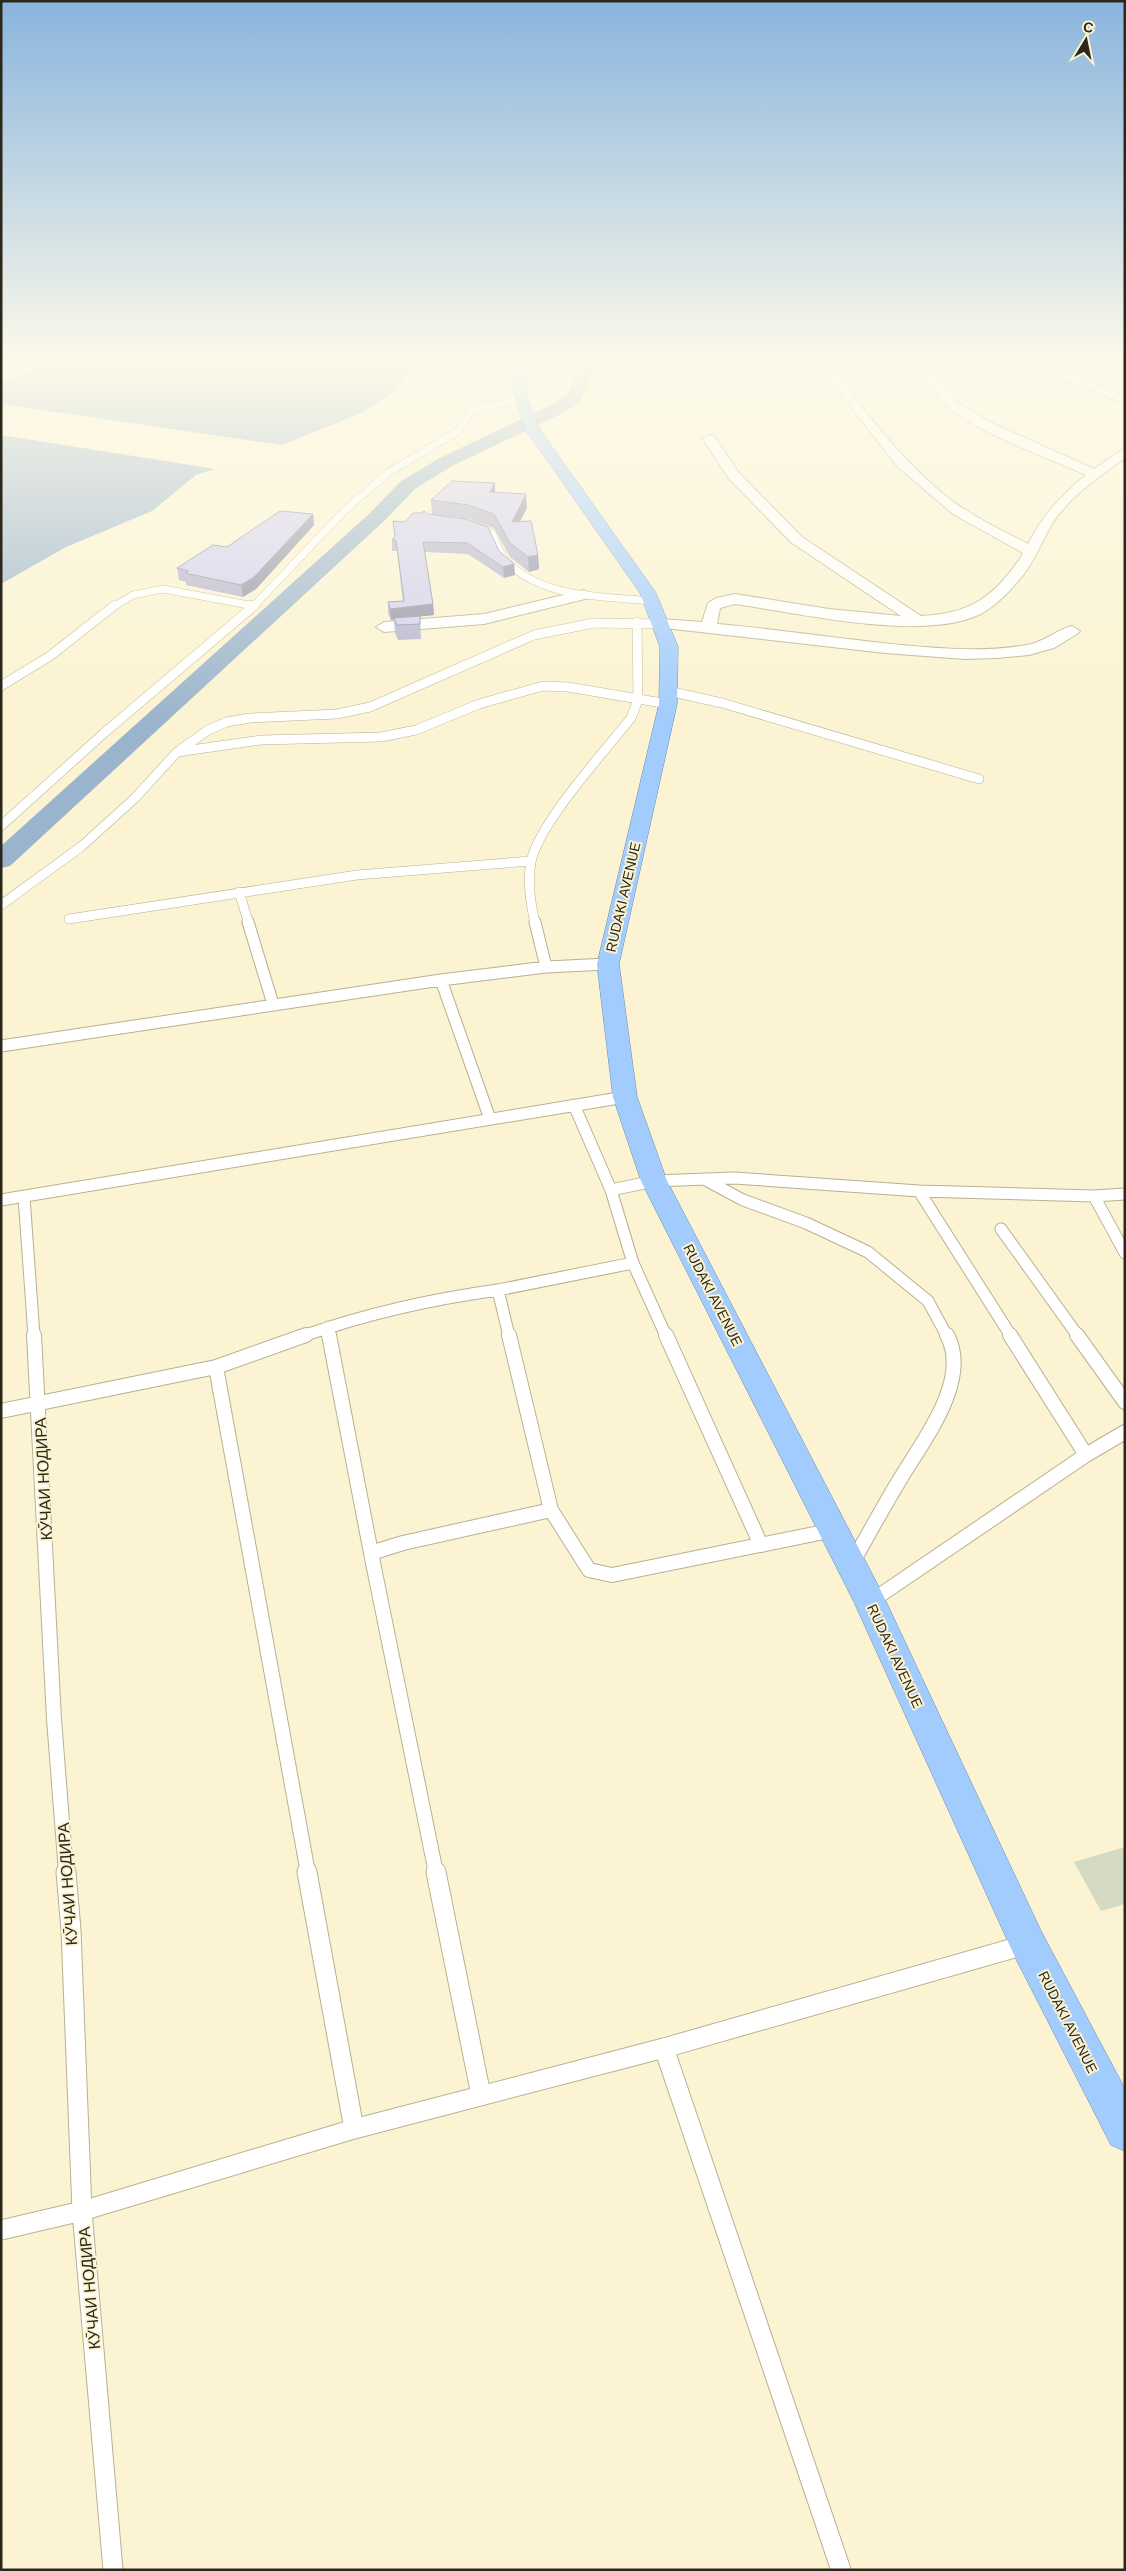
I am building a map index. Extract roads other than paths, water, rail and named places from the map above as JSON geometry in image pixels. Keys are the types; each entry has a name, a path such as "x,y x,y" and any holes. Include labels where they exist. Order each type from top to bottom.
{"highway":[{"name":"RUDAKI AVENUE","path":"568,483 669,647 668,697 608,964 625,1097 654,1181 870,1602 1028,1944 1125,2131"}],"street":[{"path":"741,483 797,540 918,621"},
{"path":"925,483 958,512 1031,552"},
{"path":"709,626 713,606 721,601 734,600 863,618 918,621 954,617 974,612 990,602 1031,552 1048,519 1086,483"},
{"path":"384,627 484,619 584,594"},
{"path":"650,616 709,626 878,648 983,655 1004,654 1048,645 1072,631"}],"lane":[{"path":"1,826 104,733 254,606 344,511 376,483"},
{"path":"466,524 492,533 505,560 541,585 560,591 584,594 650,616"},
{"path":"1,686 57,651 126,598 150,588 163,588 254,606"},
{"path":"546,967 531,909 532,861 543,833 631,718 638,700 650,616"},
{"path":"1,905 82,846 135,798 177,752 208,730 227,722 250,718 337,714 370,707 534,635 594,623 650,616"},
{"path":"177,752 261,740 380,737 416,730 479,704 543,686 568,687 638,700 668,697 722,703 979,779"},
{"path":"70,919 239,892 465,864 532,861"},
{"path":"239,892 272,1004"},
{"path":"1,1046 441,980 546,967 608,964"},
{"path":"441,980 490,1119"},
{"path":"1,1200 625,1097"},
{"path":"574,1105 611,1190 633,1263 761,1545"},
{"path":"611,1190 654,1181 734,1178 919,1191 1094,1196 1125,1194"},
{"path":"704,1179 743,1200 806,1223 868,1252 928,1301 950,1339 954,1361 951,1386 923,1446 900,1479 851,1565"},
{"path":"919,1191 1086,1456"},
{"path":"1094,1196 1125,1252"},
{"name":"КӮЧАИ НОДИРА","path":"24,1197 39,1404 54,1720 71,1930 82,2212 113,2570"},
{"path":"1001,1229 1125,1402"},
{"path":"1,1411 216,1368 328,1327 446,1297 498,1290 633,1263"},
{"path":"498,1290 551,1510 589,1570 599,1574 612,1575 834,1530"},
{"path":"328,1327 371,1553 481,2095"},
{"path":"216,1368 354,2129"},
{"path":"870,1602 1086,1456 1125,1432"},
{"path":"371,1553 403,1543 551,1510"},
{"path":"1,2230 82,2212 354,2129 664,2048 1028,1944"},
{"path":"664,2048 841,2570"}],"water":[{"path":"1,483 186,483 152,511 66,547 1,584"}],"waterway":[{"path":"1,860 377,517 411,483"}]}
